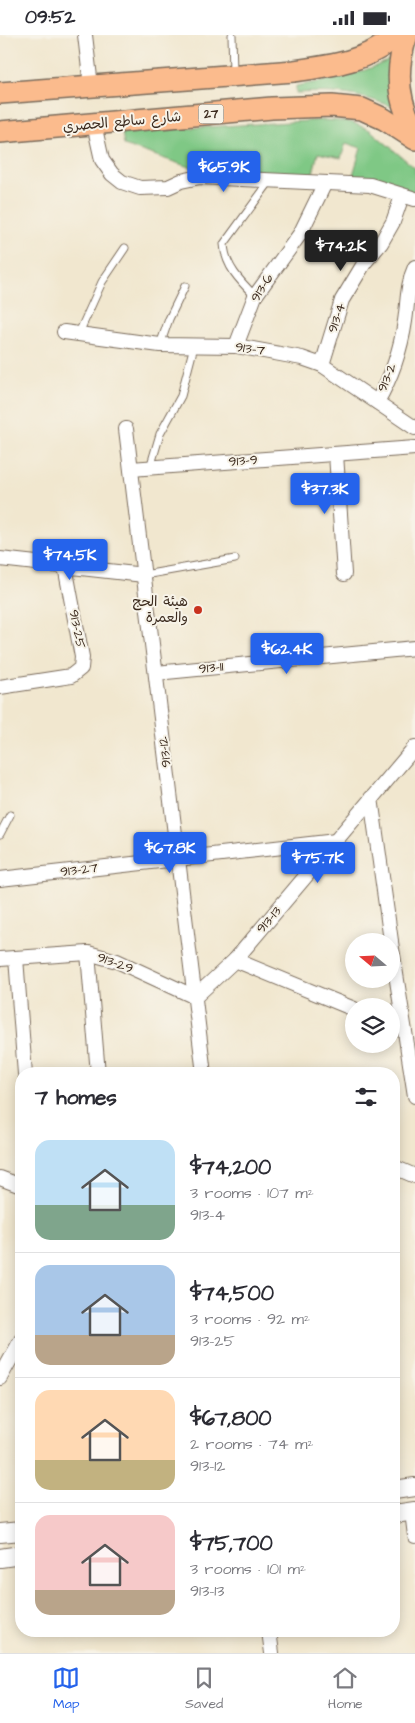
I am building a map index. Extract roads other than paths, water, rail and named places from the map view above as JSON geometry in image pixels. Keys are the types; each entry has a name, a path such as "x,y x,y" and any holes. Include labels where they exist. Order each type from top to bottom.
{"main road":[{"path":"0,93 294,71 337,65 369,54 398,35"},
{"path":"407,35 400,53 399,85 406,117 415,131"},
{"name":"شارع ساطع الحصري","path":"0,132 272,108 347,106 362,109 384,119 415,139"}],"street":[{"path":"85,35 91,86"},
{"path":"94,125 102,160 107,167 122,181 140,188 168,187 181,181 200,177 370,185 408,198"},
{"name":"913-6","path":"236,346 255,296 304,228 325,183"},
{"name":"913-4","path":"322,365 342,300 365,262 381,243 408,198"},
{"name":"913-2","path":"377,402 388,385 402,334 409,279 415,267"},
{"name":"913-7","path":"64,332 160,345 236,346 302,357 322,365 415,428"},
{"name":"913-12","path":"126,429 203,1067"},
{"name":"913-9","path":"131,469 415,448"},
{"path":"336,454 344,574"},
{"path":"0,559 144,575"},
{"name":"913-25","path":"0,687 71,676 81,668 82,657 65,566"},
{"name":"913-11","path":"156,673 415,648"},
{"name":"913-13","path":"195,997 235,961 415,747"},
{"path":"371,798 390,933"},
{"name":"913-27","path":"0,879 336,841"},
{"path":"88,953 97,1067"},
{"name":"913-29","path":"0,959 88,953 117,961 195,997"},
{"path":"16,958 24,1067"},
{"path":"235,961 345,1005"},
{"path":"400,1035 415,1096"},
{"path":"400,1169 415,1175"},
{"path":"0,1178 15,1184"},
{"path":"0,1378 15,1359"},
{"path":"400,1489 415,1487"},
{"path":"400,1513 413,1512 415,1536"},
{"path":"0,1533 15,1532"},
{"path":"0,1558 15,1556"},
{"path":"270,1637 272,1653"}],"lane":[{"path":"232,35 233,75"},
{"path":"255,296 236,276 225,255 224,245 270,181"},
{"path":"79,333 88,308 102,282 125,248"},
{"path":"160,345 169,319 185,286"},
{"path":"150,468 160,434 182,395 194,346"},
{"path":"144,575 234,559"},
{"path":"0,834 10,815"}],"place":[{"name":"هيئة الحج والعمرة","path":"198,610"}]}
